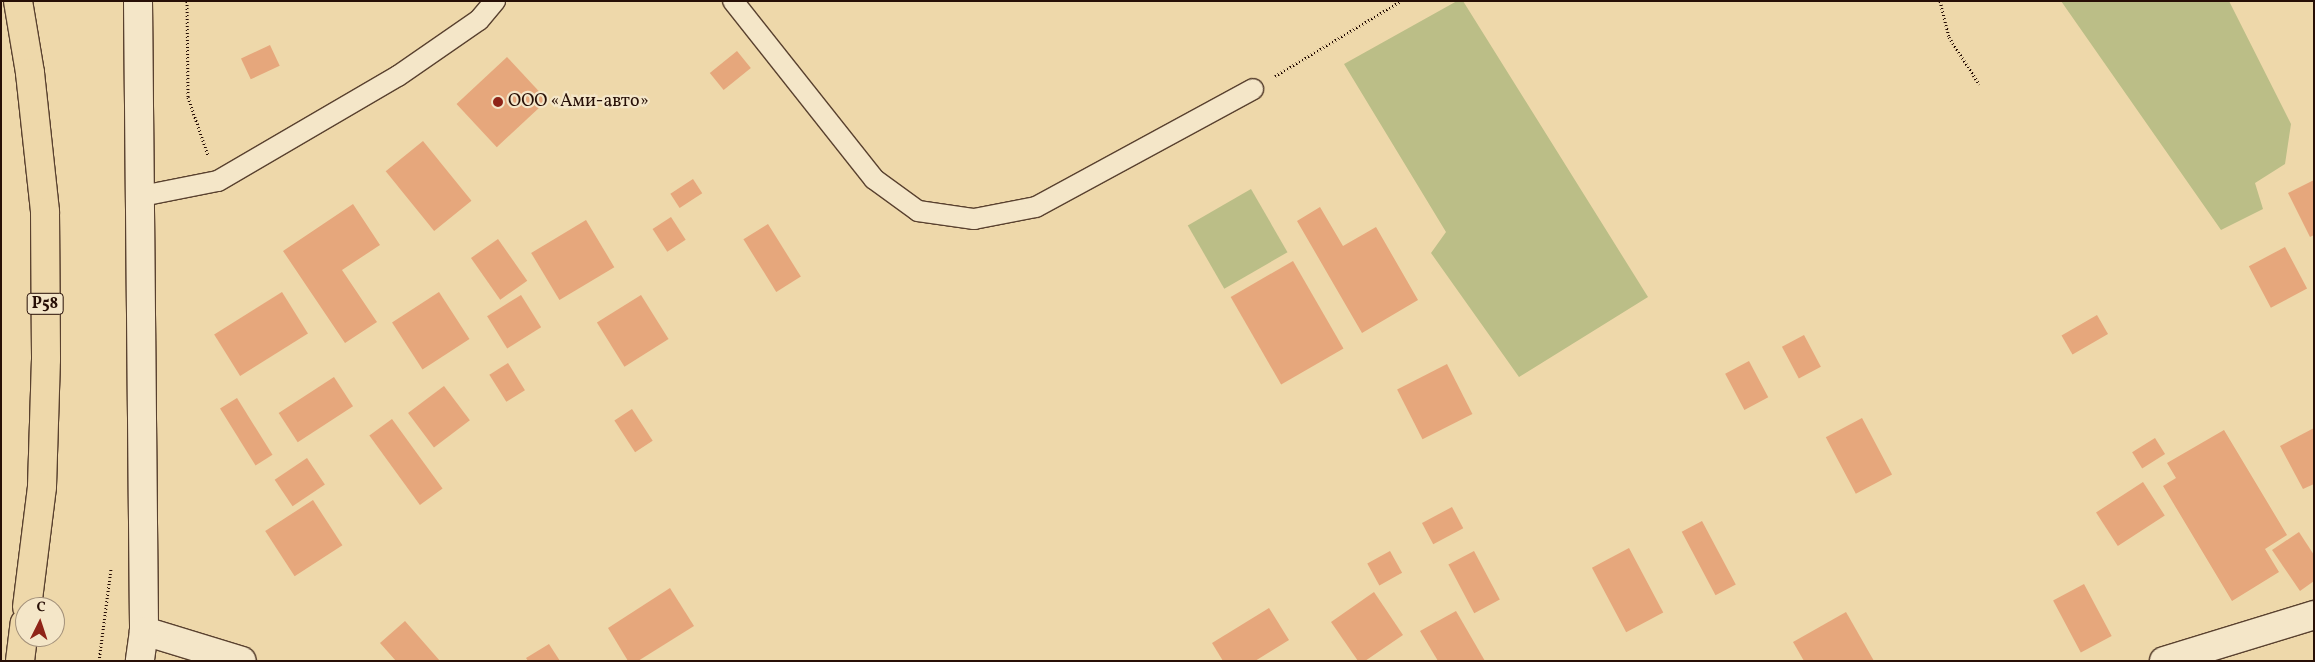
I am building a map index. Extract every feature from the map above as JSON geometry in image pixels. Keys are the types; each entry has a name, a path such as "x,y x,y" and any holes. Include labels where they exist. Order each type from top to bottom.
{"highway":[{"name":"Р58","path":"18,1 30,73 45,212 46,360 42,487 28,597"},
{"path":"20,661 22,647"}],"main road":[{"path":"138,1 142,196 144,631 140,661"},
{"path":"2164,661 2314,614"},
{"path":"144,631 242,661"}],"lane":[{"path":"142,196 218,181 398,76 478,20 495,1"},
{"path":"734,1 874,179 918,211 974,219 1036,207 1253,89"}],"path":[{"path":"187,1 188,98 218,181"},
{"path":"1253,89 1401,1"},
{"path":"1940,1 1949,37 1978,84"}],"green space":[{"path":"1457,1 1463,1 1648,297 1519,377 1431,253 1446,232 1344,64"},
{"path":"2061,1 2229,1 2291,124 2285,164 2255,183 2263,209 2221,230"},
{"path":"1251,189 1288,252 1224,289 1188,226"}],"building":[{"path":"270,45 280,66 251,79 241,59"},
{"path":"737,51 751,68 724,90 710,73"},
{"path":"507,57 547,100 497,147 457,104"},
{"path":"423,141 471,201 434,231 386,171"},
{"path":"693,179 702,193 680,208 670,194"},
{"path":"2314,180 2314,235 2310,237 2288,193"},
{"path":"353,204 380,245 342,270 377,322 345,343 283,251"},
{"path":"1320,207 1343,246 1376,227 1418,300 1362,333 1297,221"},
{"path":"671,217 686,240 667,252 653,229"},
{"path":"586,220 614,267 559,300 531,253"},
{"path":"768,224 801,277 776,292 743,239"},
{"path":"498,239 527,281 500,300 471,258"},
{"path":"2285,247 2307,288 2271,308 2249,266"},
{"path":"1293,261 1344,348 1281,384 1231,297"},
{"path":"282,292 308,334 240,376 214,334"},
{"path":"439,292 469,339 423,369 392,322"},
{"path":"521,295 541,327 507,348 487,316"},
{"path":"641,295 669,339 624,367 597,323"},
{"path":"2097,315 2108,334 2072,355 2061,336"},
{"path":"1804,335 1821,367 1799,379 1782,347"},
{"path":"1749,361 1768,397 1744,410 1725,374"},
{"path":"508,363 525,390 506,402 489,375"},
{"path":"1447,364 1472,414 1423,439 1397,389"},
{"path":"334,377 353,406 298,442 279,413"},
{"path":"444,386 470,420 434,447 408,413"},
{"path":"237,398 273,455 256,465 220,409"},
{"path":"632,409 653,441 635,452 614,420"},
{"path":"1862,418 1892,475 1856,494 1826,437"},
{"path":"392,419 443,489 420,505 369,435"},
{"path":"2314,428 2314,484 2303,489 2280,446"},
{"path":"2224,430 2287,535 2265,549 2279,572 2232,601 2163,486 2176,478 2167,463"},
{"path":"2155,438 2165,454 2142,468 2132,452"},
{"path":"307,458 325,485 293,506 275,480"},
{"path":"2143,482 2165,516 2118,546 2096,512"},
{"path":"313,500 342,545 295,576 265,531"},
{"path":"1452,507 1463,528 1433,544 1422,523"},
{"path":"1702,521 1736,585 1715,595 1682,532"},
{"path":"2299,532 2314,555 2314,581 2300,591 2272,550"},
{"path":"1629,548 1663,612 1626,632 1592,568"},
{"path":"1390,551 1402,573 1379,585 1367,564"},
{"path":"1474,551 1500,600 1474,613 1448,565"},
{"path":"2084,584 2112,636 2081,653 2053,600"},
{"path":"670,588 694,626 638,661 628,661 608,628"},
{"path":"1374,592 1403,635 1365,661 1358,661 1331,622"},
{"path":"1269,608 1289,640 1255,661 1223,661 1212,643"},
{"path":"1456,611 1485,661 1438,661 1420,631"},
{"path":"1846,612 1874,661 1804,661 1793,642"},
{"path":"405,621 440,661 396,661 380,643"},
{"path":"549,644 560,661 528,661 526,658"}],"place":[{"name":"ООО «Ами-авто»","path":"498,102"}]}
